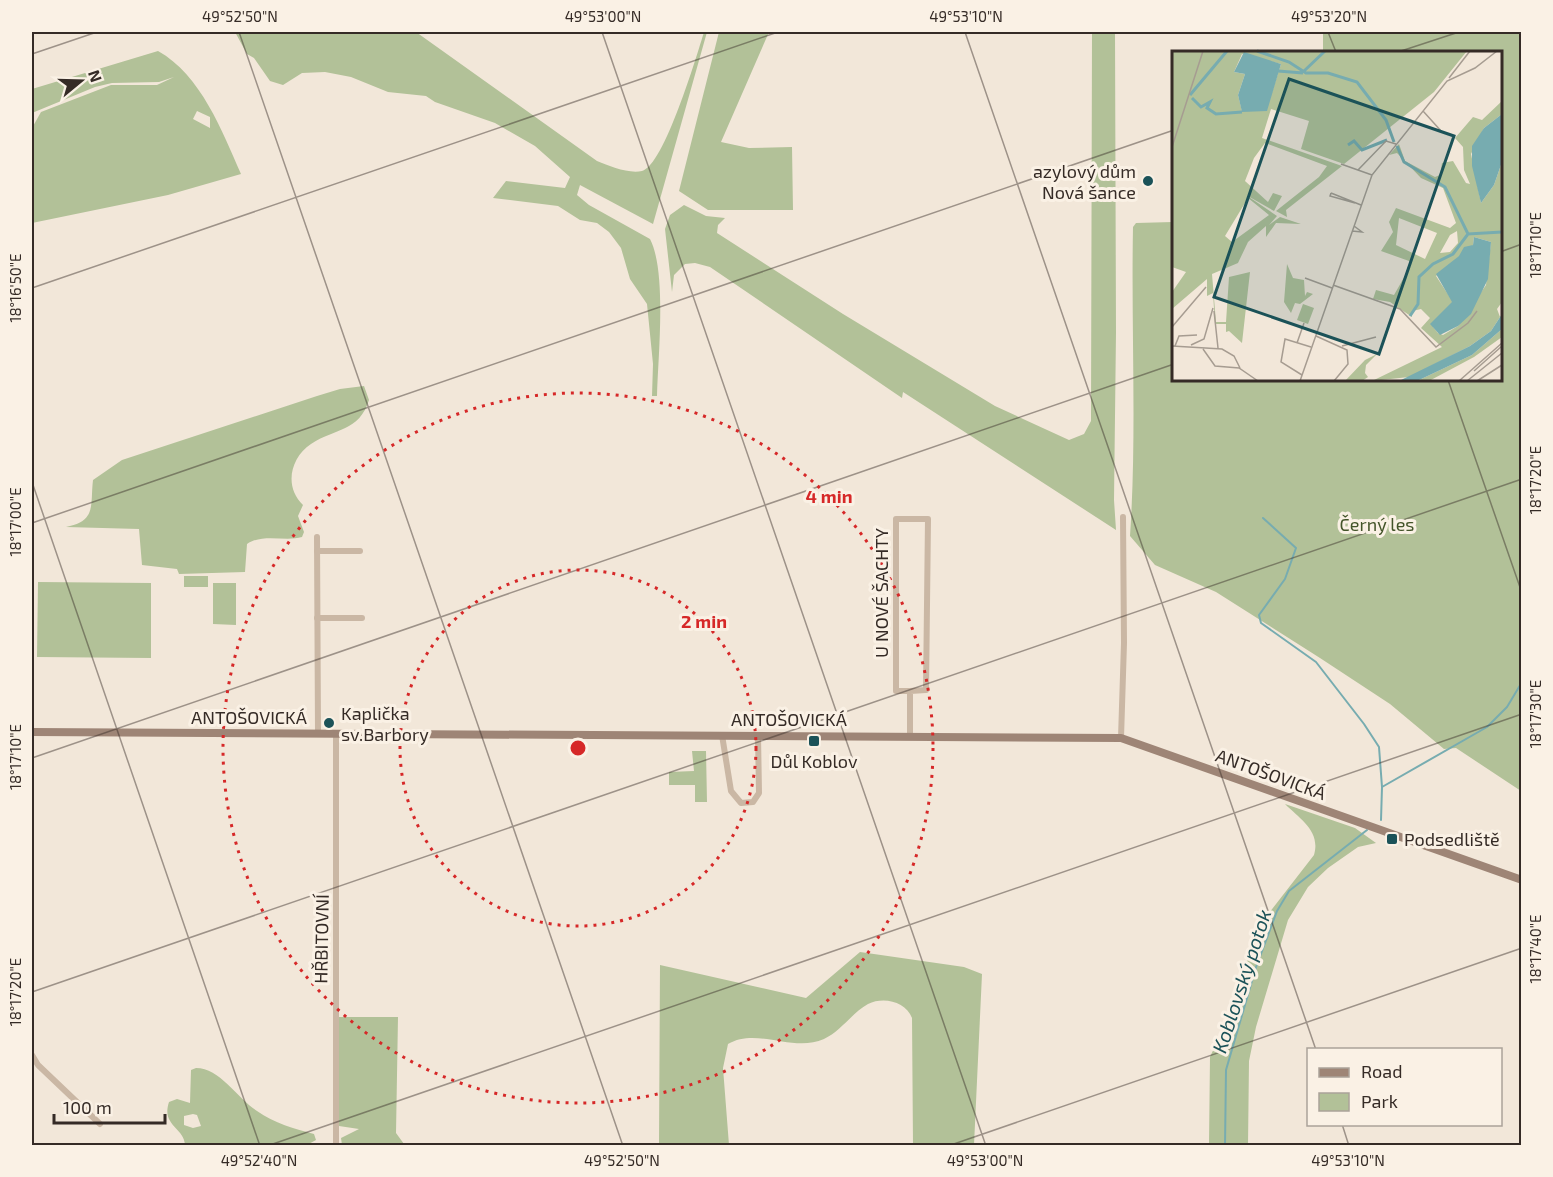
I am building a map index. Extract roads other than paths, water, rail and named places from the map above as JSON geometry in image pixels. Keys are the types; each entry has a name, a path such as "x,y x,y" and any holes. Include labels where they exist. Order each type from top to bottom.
{"street":[{"path":"1121,738 1124,643 1123,517"},
{"name":"U NOVÉ ŠACHTY","path":"896,519 928,519 926,690 910,691 896,691 896,519"},
{"path":"317,537 318,733"},
{"path":"317,551 360,551"},
{"path":"317,618 362,618"},
{"path":"910,691 910,736"},
{"name":"ANTOŠOVICKÁ","path":"32,732 1121,738 1521,880"},
{"name":"HŘBITOVNÍ","path":"336,734 336,1146"},
{"path":"722,735 731,791 741,803 753,802 759,793 758,735"},
{"path":"32,1055 38,1065 100,1124"}],"waterway":[{"path":"1263,518 1296,548 1285,579 1259,615 1261,623 1316,662 1364,724 1379,747 1382,787"},
{"name":"Koblovský potok","path":"1381,820 1382,787 1487,727 1507,707 1522,682"},
{"name":"Koblovský potok","path":"1225,1146 1226,1070 1256,967 1277,911 1289,891 1367,830"}],"place":[{"name":"azylový dům Nová šance","path":"1148,181"},
{"name":"Kaplička sv.Barbory","path":"329,723"},
{"name":"Důl Koblov","path":"814,741"},
{"name":"Podsedliště","path":"1392,839"}],"park label":[{"name":"Černý les","path":"1377,524"}]}
